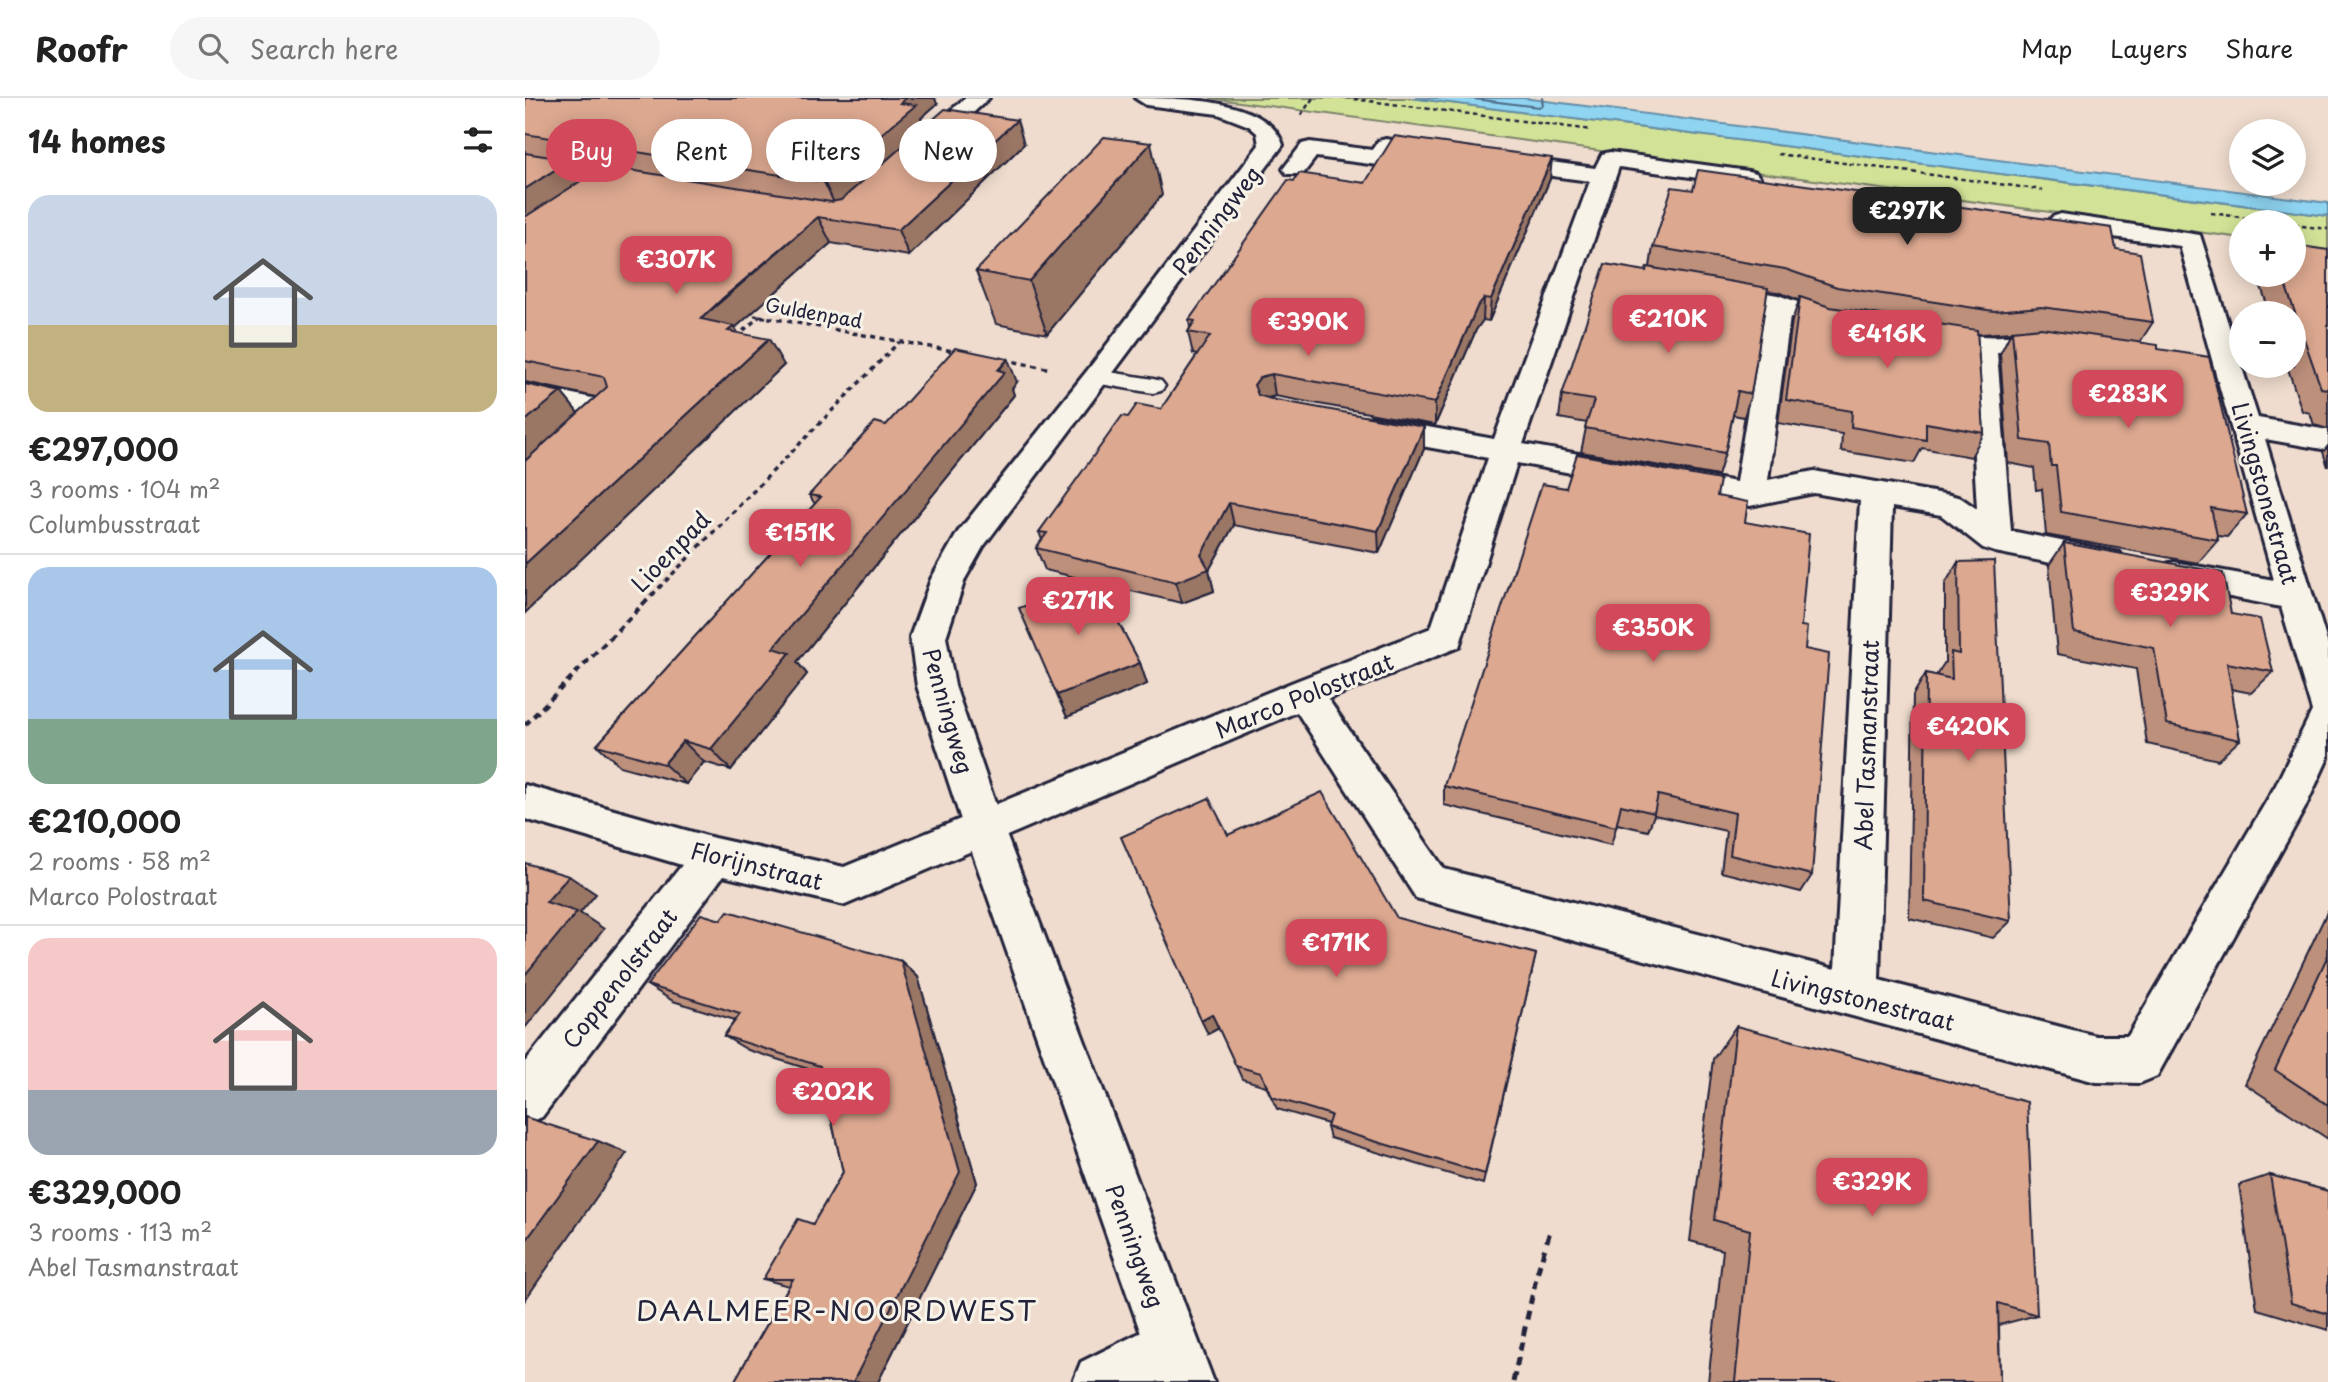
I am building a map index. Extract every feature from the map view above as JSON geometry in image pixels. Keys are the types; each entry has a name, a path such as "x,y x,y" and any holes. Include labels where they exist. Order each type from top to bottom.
{"street":[{"path":"954,119 978,98"},
{"name":"Penningweg","path":"1146,98 1233,111 1258,120 1272,136 1268,150 970,540 935,610 928,637 930,662 985,829 1179,1363"},
{"path":"1296,169 1310,149 1378,158 1386,146 1475,159 1776,182"},
{"path":"525,165 546,169"},
{"name":"Marco Polostraat","path":"985,829 1304,693 1446,637 1504,452 1584,269 1607,168"},
{"path":"581,203 611,182"},
{"path":"626,182 668,189"},
{"name":"Livingstonestraat","path":"2039,218 2190,240 2217,368 2246,426 2328,706"},
{"path":"1688,287 1778,303 1822,320 1982,345 2028,341 2082,349"},
{"path":"1750,495 1778,303"},
{"path":"1982,345 1995,540"},
{"path":"525,393 610,411 525,487"},
{"path":"1342,422 1750,495 1814,482 1950,506 1995,540 2296,597"},
{"path":"2246,426 2328,440"},
{"name":"Abel Tasmanstraat","path":"1856,997 1876,493"},
{"name":"Livingstonestraat","path":"1304,693 1431,885 2096,1059 2140,1060 2291,796 2328,716"},
{"name":"Florijnstraat","path":"525,802 714,856 845,886 985,829"},
{"name":"Coppenolstraat","path":"525,1100 714,856"},
{"path":"1101,1382 1179,1363"}],"lane":[{"path":"1097,377 1153,386"}],"path":[{"path":"1346,98 1598,131"},
{"path":"1777,154 2055,192"},
{"path":"2207,213 2229,216"},
{"path":"2306,226 2328,229"},
{"name":"Guldenpad","path":"733,312 965,353"},
{"path":"730,343 759,317"},
{"name":"Lioenpad","path":"525,725 899,341"},
{"path":"992,358 1097,377"},
{"path":"1513,1382 1537,1274 1551,1228"}],"green space":[{"path":"1210,98 1411,98 2281,210 2229,210 2229,236"},
{"path":"2306,213 2328,216 2328,250 2306,247"}],"water":[{"path":"1411,98 1523,98 2229,190 2229,196 2274,196 2328,203 2328,216 2306,213 2306,210 2281,210"}],"building":[{"path":"525,98 906,98 900,103 916,105 885,131 885,119 766,119 766,173 752,170 752,119 651,119 651,154 637,152 637,119 546,119 546,137 525,134"},
{"path":"945,109 1017,120 997,138 997,119 934,119"},
{"path":"1394,136 1552,158 1491,299 1484,298 1477,307 1435,403 1272,374 1260,377 1254,385 1258,395 1271,399 1424,427 1378,531 1229,503 1201,555 1209,569 1176,582 1036,548 1047,533 1039,532 1122,416 1128,417 1137,404 1161,409 1210,336 1188,332 1195,321 1189,320 1288,180 1294,181 1299,173 1365,183"},
{"path":"1104,137 1151,143 1029,281 976,271"},
{"path":"899,149 899,182 950,182 898,230 818,217 723,298 701,319 734,326 728,331 769,339 525,564 525,461 607,387 604,377 525,361 525,217 579,182 637,182 637,171 651,173 651,182 705,182 831,202 841,200 862,182 885,182 885,162"},
{"path":"525,153 546,156 546,175 525,189"},
{"path":"1698,170 2112,228 2116,249 2140,253 2153,322 2041,307 1994,311 1837,287 1785,269 1653,247 1672,187 1693,190"},
{"path":"2306,247 2328,250 2328,389 2321,388 2306,345 2306,301 2291,301 2286,287 2306,287"},
{"path":"1605,264 1646,271 1647,267 1768,288 1751,394 1738,391 1725,453 1585,428 1594,400 1562,395"},
{"path":"1800,297 1830,307 1977,330 1984,433 1926,423 1926,440 1851,427 1852,411 1786,400"},
{"path":"2041,328 2158,345 2158,349 2209,357 2247,514 2211,508 2218,540 2061,512 2056,466 2051,466 2049,444 2022,440 2012,331"},
{"path":"955,348 1008,359 998,370 1005,372 773,648 790,653 711,749 683,741 664,764 597,745 821,497 809,495 875,422 886,425"},
{"path":"525,384 561,392 525,421"},
{"path":"1577,454 1720,480 1717,496 1748,502 1745,522 1809,534 1801,626 1807,627 1805,649 1829,654 1812,875 1730,855 1735,813 1658,795 1654,813 1621,805 1616,827 1444,786 1542,484 1566,488"},
{"path":"2064,543 2223,573 2231,614 2260,619 2273,672 2227,663 2240,740 2167,724 2154,648 2074,632"},
{"path":"1994,561 2011,921 1924,901 1926,673 1952,679 1951,652 1959,654 1958,562"},
{"path":"1096,580 1140,663 1057,695 1019,608"},
{"path":"1322,792 1397,918 1536,954 1485,1174 1327,1127 1331,1115 1272,1097 1261,1073 1236,1066 1212,1014 1201,1020 1121,837 1209,798 1228,835"},
{"path":"525,863 569,876 546,902 577,912 525,975"},
{"path":"728,911 901,961 960,1172 853,1382 734,1382 793,1279 763,1279 798,1219 813,1224 843,1172 820,1066 724,1036 740,1014 647,985 701,914 721,920"},
{"path":"2328,955 2328,1105 2275,1070"},
{"path":"1736,1026 2027,1102 2037,1315 1998,1303 2000,1382 1735,1382 1750,1230 1714,1220"},
{"path":"525,1117 598,1141 525,1242"},
{"path":"2270,1175 2328,1191 2328,1314 2291,1303"}],"district":[{"name":"DAALMEER-NOORDWEST","path":"837,1309"}]}
